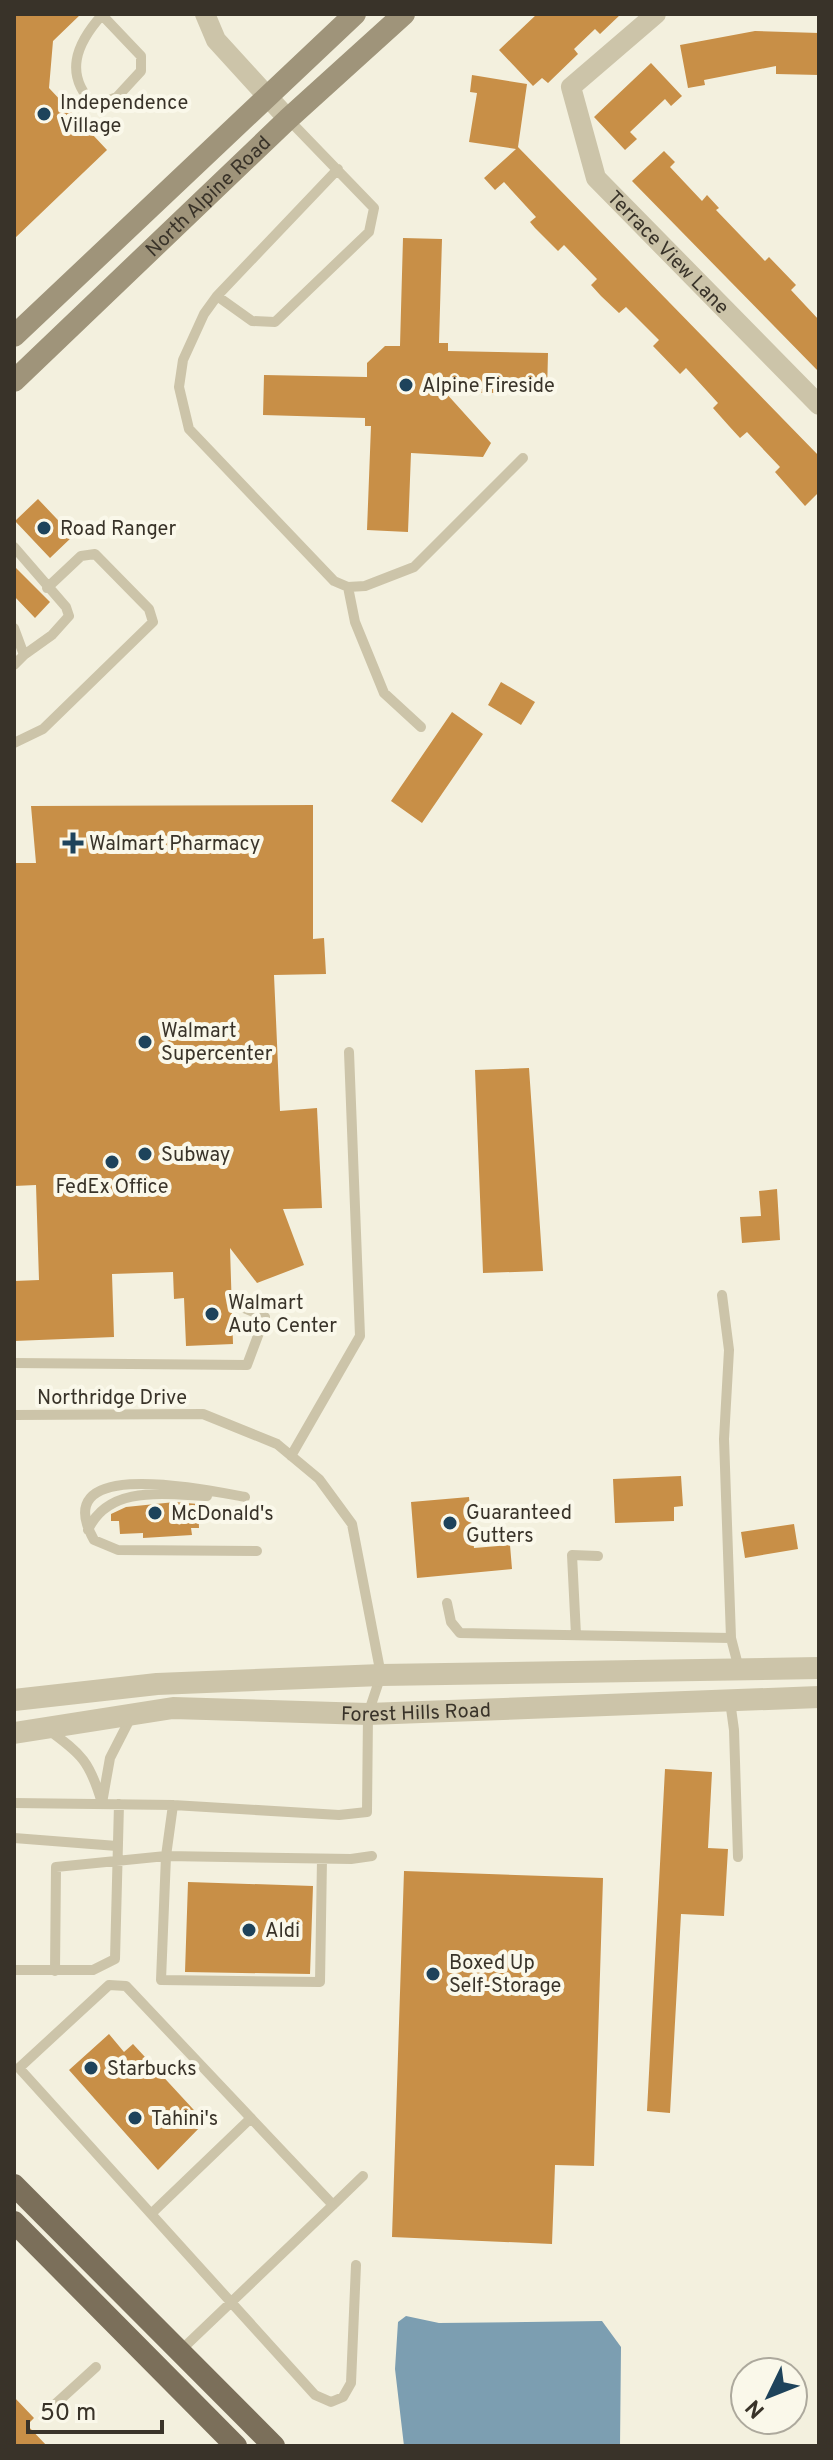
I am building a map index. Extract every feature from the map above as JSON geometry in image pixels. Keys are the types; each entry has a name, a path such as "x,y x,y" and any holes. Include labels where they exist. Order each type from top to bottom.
{"main road":[{"name":"North Alpine Road","path":"14,336 355,14"},
{"name":"North Alpine Road","path":"14,381 288,119 404,14"},
{"path":"14,2185 274,2446"},
{"path":"14,2222 236,2446"}],"street":[{"path":"205,14 216,40 288,119"},
{"name":"Terrace View Lane","path":"656,14 571,87 596,178 819,405"},
{"name":"Forest Hills Road","path":"14,1700 157,1684 381,1675 819,1668"},
{"name":"Forest Hills Road","path":"14,1733 173,1708 368,1714 819,1697"}],"lane":[{"path":"102,14 141,56 141,71 117,97 95,106 79,90 76,75 81,38 102,14"},
{"path":"217,296 252,321 275,322 369,232 374,208 288,119"},
{"path":"338,169 217,296 204,314 183,360 179,387 189,429 334,581 348,587 386,581 414,567 523,458"},
{"path":"14,547 66,607 69,616 52,635 14,665"},
{"path":"14,743 43,729 153,622 149,609 95,554 81,556 47,588"},
{"path":"348,587 355,622 384,693 421,727"},
{"path":"14,628 24,655"},
{"path":"291,1456 360,1336 349,1052"},
{"path":"722,1295 729,1350 724,1439 731,1638 739,1669"},
{"path":"14,1363 247,1365 265,1317 239,1306"},
{"name":"Northridge Drive","path":"14,1415 203,1414 277,1444 319,1479 352,1524 381,1675"},
{"path":"88,1530 95,1516 119,1497 245,1497 188,1487 110,1485 93,1491 86,1499 88,1530 102,1545 118,1550 257,1551"},
{"path":"576,1635 572,1555 598,1556"},
{"path":"447,1603 451,1622 460,1633 731,1638"},
{"path":"14,1803 173,1805 339,1815 367,1812 368,1714 381,1675"},
{"path":"730,1701 734,1730 738,1857"},
{"path":"102,1803 110,1758 132,1714"},
{"path":"45,1728 78,1751 92,1768 102,1803"},
{"path":"14,1970 93,1970 115,1959 119,1804"},
{"path":"173,1805 166,1856 161,1980 320,1982 322,1859"},
{"path":"14,1838 117,1846"},
{"path":"55,1971 56,1867 166,1856 322,1859 372,1856"},
{"path":"333,2205 126,1986 117,1983 109,1985 16,2068 233,2301 315,2395 331,2402 343,2397 351,2383 356,2265"},
{"path":"152,2213 251,2118"},
{"path":"179,2352 363,2176"},
{"path":"51,2408 96,2367"}],"water":[{"path":"406,2316 439,2323 602,2321 621,2347 620,2446 404,2446 395,2369 398,2322"}],"building":[{"name":"Independence Village","path":"14,14 81,14 53,41 49,88 107,150 14,239"},
{"path":"537,14 621,14 600,34 595,29 574,49 578,54 548,83 542,78 533,86 499,50"},
{"path":"755,31 819,33 819,75 776,74 776,66 704,80 705,85 688,88 680,45"},
{"path":"651,63 682,96 671,106 665,99 630,132 637,139 625,150 594,117"},
{"path":"472,75 527,84 518,147 819,456 819,492 805,506 775,472 780,467 747,432 740,438 713,408 718,403 686,368 680,374 653,346 659,340 626,307 619,313 601,296 591,285 597,279 564,245 558,251 535,228 530,222 536,217 504,182 495,190 484,178 516,149 469,142 477,93 470,92"},
{"path":"664,151 675,162 670,167 702,201 707,195 719,208 716,210 765,261 769,257 796,285 791,290 819,320 819,372 632,181"},
{"name":"Alpine Fireside","path":"403,238 442,239 439,343 448,343 448,351 548,353 547,394 445,392 491,443 483,457 411,453 408,532 367,530 371,426 365,426 365,418 263,415 264,375 367,377 367,363 385,346 400,346"},
{"name":"Road Ranger","path":"38,499 73,536 50,558 15,521"},
{"path":"14,566 50,602 35,618 14,596"},
{"path":"501,682 535,702 521,725 488,705"},
{"path":"452,712 483,734 422,823 391,801"},
{"name":"Walmart Supercenter","path":"313,805 313,939 324,938 326,974 274,975 280,1111 317,1108 322,1208 283,1209 304,1265 257,1283 230,1248 233,1344 186,1346 184,1298 174,1299 173,1272 112,1274 114,1337 14,1341 14,1281 39,1280 36,1185 14,1186 14,863 36,863 31,806"},
{"path":"529,1068 543,1271 483,1273 475,1070"},
{"path":"777,1189 780,1240 742,1243 740,1217 761,1216 759,1191"},
{"path":"681,1476 683,1506 674,1507 674,1521 615,1523 613,1479"},
{"path":"469,1497 474,1548 510,1545 512,1569 417,1578 411,1502"},
{"name":"McDonald's","path":"175,1502 198,1504 199,1528 191,1528 192,1535 143,1538 143,1533 120,1534 119,1521 111,1521 111,1514 126,1507"},
{"path":"794,1524 798,1549 745,1558 741,1532"},
{"path":"665,1769 712,1772 708,1848 728,1849 724,1916 681,1914 670,2113 647,2111"},
{"path":"404,1871 603,1878 594,2166 555,2165 552,2244 392,2237"},
{"name":"Aldi","path":"188,1882 313,1886 310,1974 185,1972"},
{"path":"109,2034 124,2052 133,2044 205,2122 158,2170 69,2070"},
{"path":"14,2397 34,2418 27,2425 47,2446 14,2446"}],"place":[{"name":"Independence Village","path":"44,114"},
{"name":"Alpine Fireside","path":"406,385"},
{"name":"Road Ranger","path":"44,528"},
{"name":"Walmart Pharmacy","path":"73,843"},
{"name":"Walmart Supercenter","path":"145,1042"},
{"name":"Subway","path":"145,1154"},
{"name":"FedEx Office","path":"112,1162"},
{"name":"Walmart Auto Center","path":"212,1314"},
{"name":"McDonald's","path":"155,1513"},
{"name":"Guaranteed Gutters","path":"450,1523"},
{"name":"Aldi","path":"249,1930"},
{"name":"Boxed Up Self-Storage","path":"433,1974"},
{"name":"Starbucks","path":"91,2068"},
{"name":"Tahini's","path":"135,2118"}]}
